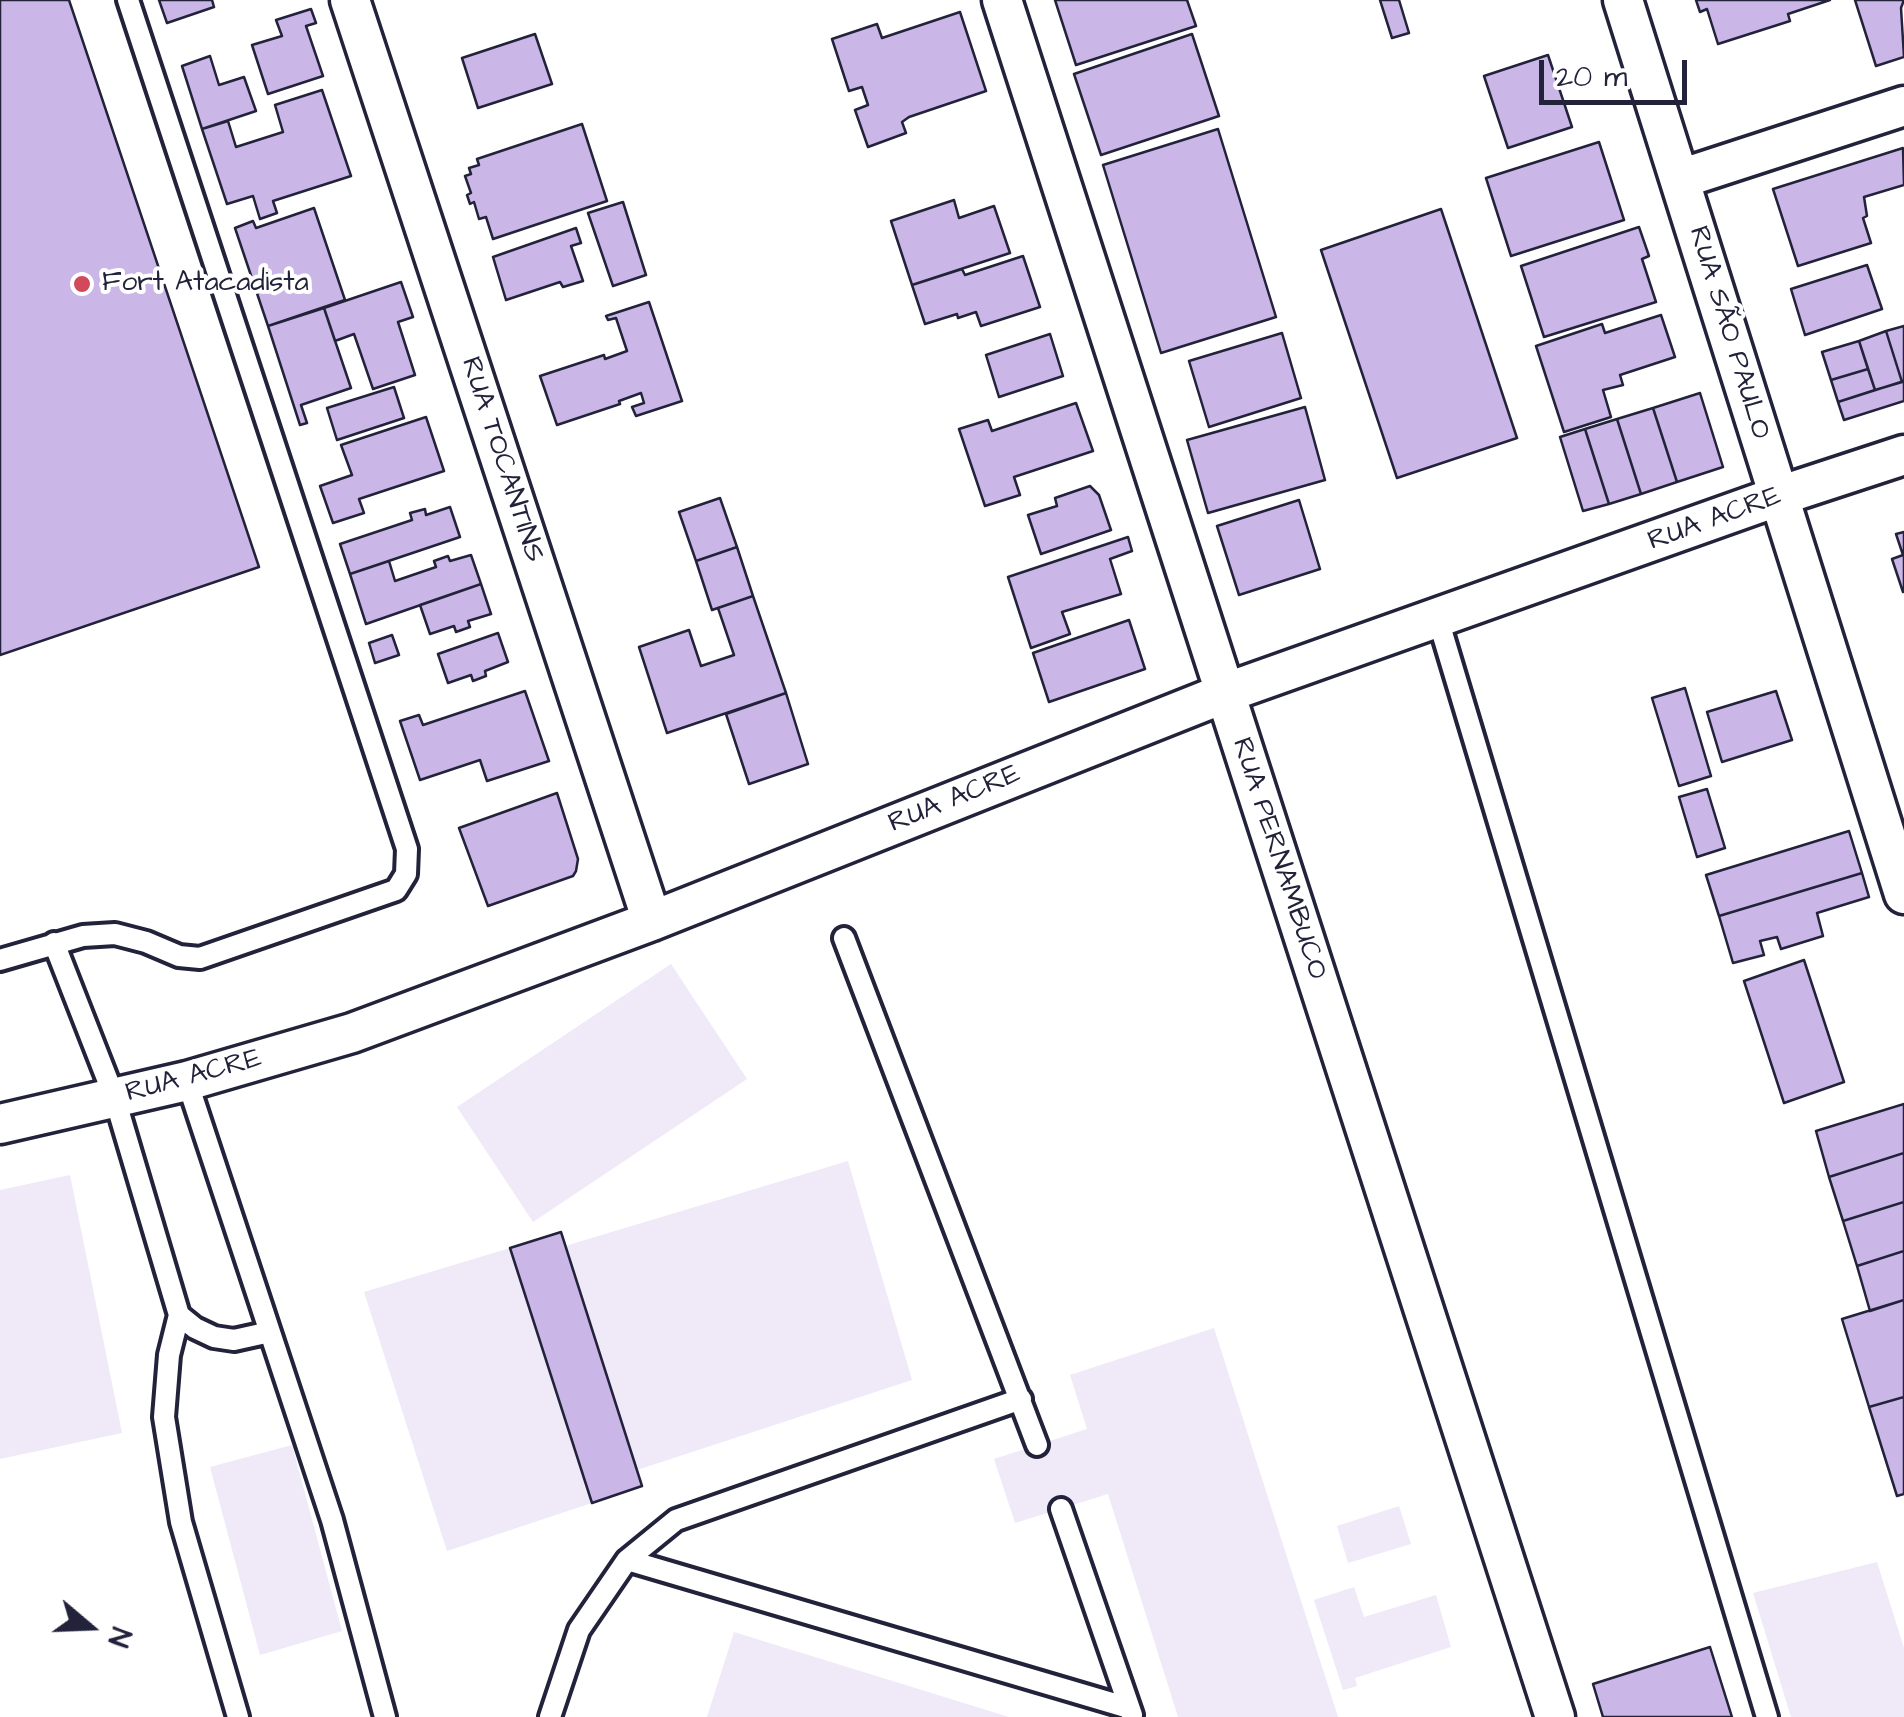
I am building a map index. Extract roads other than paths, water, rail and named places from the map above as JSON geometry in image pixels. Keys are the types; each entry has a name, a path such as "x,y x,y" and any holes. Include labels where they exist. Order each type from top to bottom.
{"street":[{"name":"RUA TOCANTINS","path":"350,0 652,921"},
{"name":"RUA PERNAMBUCO","path":"1002,0 1555,1717"},
{"name":"RUA SÃO PAULO","path":"1624,0 1904,894"},
{"path":"1680,179 1904,106"},
{"name":"RUA ACRE","path":"0,1124 187,1081 352,1033 652,921 1225,694 1904,455"}],"lane":[{"path":"0,960 83,936 115,934 178,956 200,958 396,890 406,874 407,849 128,0"},
{"path":"1438,619 1767,1717"},
{"path":"844,938 1037,1446"},
{"path":"54,943 115,1099 179,1315 169,1355 164,1418 181,1522 238,1717"},
{"path":"187,1081 332,1520 386,1717"},
{"path":"179,1315 214,1337 234,1340 270,1332"},
{"path":"550,1717 579,1630 627,1560 676,1520 1021,1398"},
{"path":"1060,1510 1131,1713"},
{"path":"627,1560 1131,1713"}],"place":[{"name":"Fort Atacadista","path":"82,284"}]}
